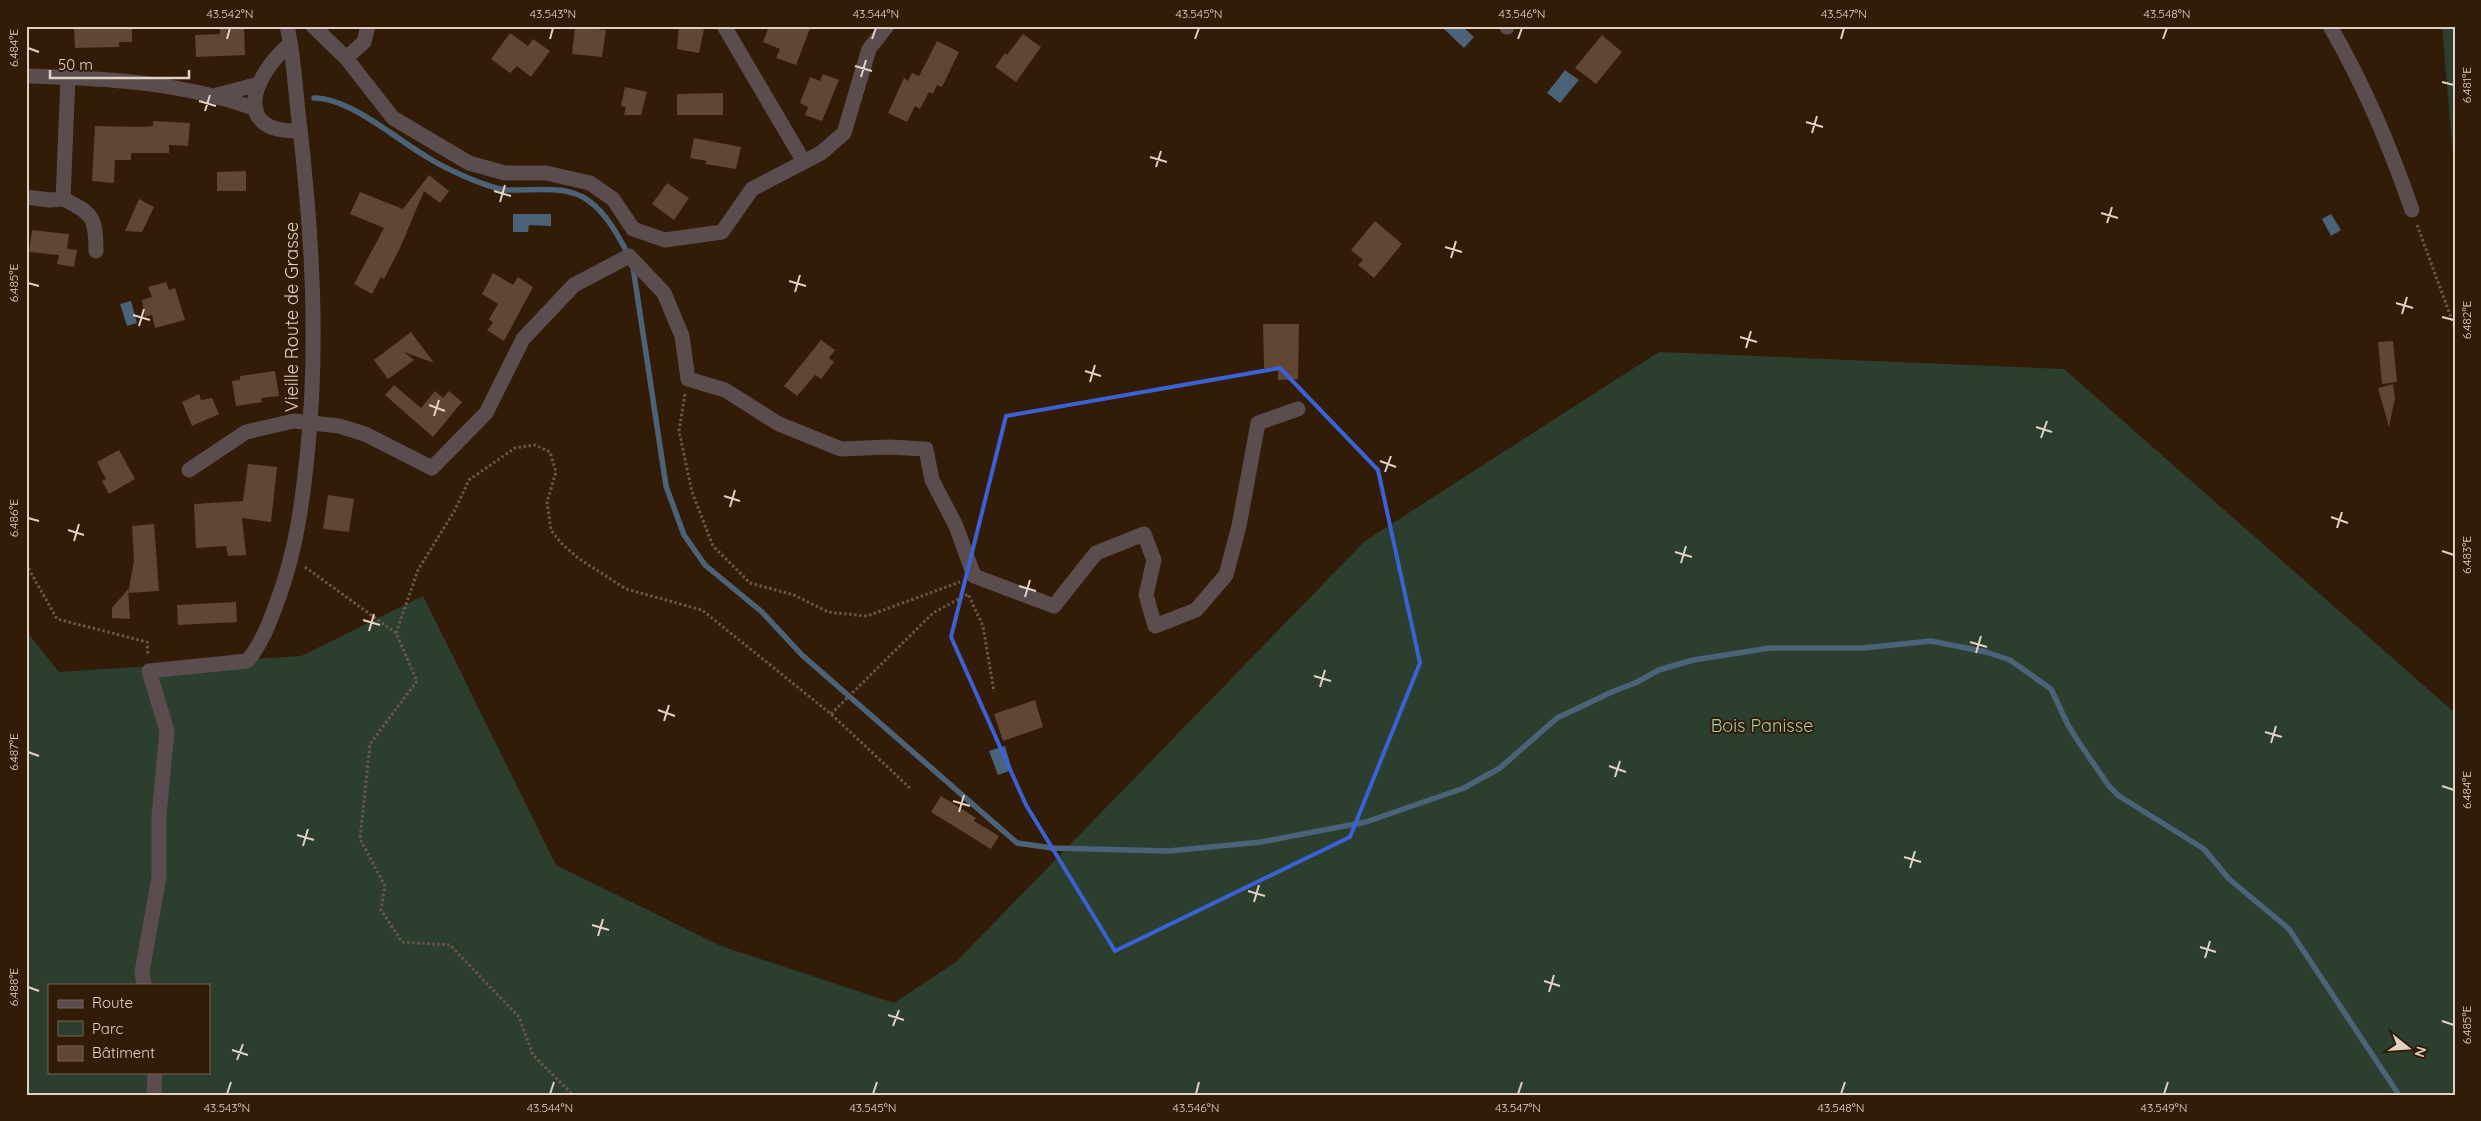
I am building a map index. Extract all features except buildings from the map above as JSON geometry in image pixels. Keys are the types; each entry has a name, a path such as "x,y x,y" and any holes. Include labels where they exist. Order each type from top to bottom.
{"street":[{"name":"Vieille Route de Grasse","path":"149,671 248,661 260,647 266,634 293,558 311,422 314,357 309,204 287,26"},
{"path":"313,26 346,58 394,118 469,163 504,173 546,173 590,183 613,199 633,228 664,240 722,232 752,189 821,153 844,133 869,49 887,26"},
{"path":"346,58 364,42 368,26"},
{"path":"724,26 804,162"},
{"path":"2330,26 2356,71 2390,144 2412,210"},
{"path":"290,44 275,57 260,84 254,103 257,116 265,126 282,132 300,131"},
{"path":"26,76 108,78 218,95 256,109"},
{"path":"63,199 68,77"},
{"path":"218,95 260,84"},
{"path":"26,197 50,200 63,199 83,208 93,217 96,232 96,250"},
{"path":"189,470 246,432 294,421 339,426 365,434 432,468 486,413 523,339 574,285 629,256 664,293 682,336 688,379 725,390 779,424 841,450 889,447 926,449 932,480 956,526 974,576 1054,606 1096,553 1144,534 1154,560 1146,595 1155,626 1196,610 1226,575 1239,526 1258,423 1298,409"},
{"path":"144,984 142,972 159,876 159,816 166,731 149,671"},
{"path":"154,1095 155,1074"}],"path":[{"path":"2412,210 2455,328"},
{"path":"688,379 679,430 692,492 713,546 750,583 794,595 828,612 867,616 927,596 974,576"},
{"path":"396,633 418,570 455,510 469,480 515,448 535,444 550,452 556,472 547,502 551,530 561,544 578,558 626,589 702,610 831,714 911,789"},
{"path":"293,558 396,633 417,681 370,744 360,839 385,886 381,910 402,942 450,945 519,1017 533,1055 573,1095"},
{"path":"26,564 57,619 147,642 149,671"},
{"path":"831,714 933,613 968,594 982,626 994,692"}],"highlighted area":[{"path":"1280,368 1378,470 1420,663 1350,837 1115,951 1026,805 951,637 1006,416"}],"green space":[{"path":"2442,26 2455,26 2455,179"},
{"name":"Bois Panisse","path":"1659,352 2064,369 2455,713 2455,1095 26,1095 26,631 59,672 301,656 423,596 556,865 721,946 894,1003 956,962 1365,541"}],"water":[{"path":"1446,26 1462,26 1474,37 1464,48 1444,29"},
{"path":"1565,70 1579,80 1560,103 1547,93"},
{"path":"513,214 551,214 551,226 529,225 528,232 513,232"},
{"path":"2331,214 2341,230 2331,236 2322,219"},
{"path":"131,301 137,323 127,326 120,304"},
{"path":"1005,746 1012,770 998,775 989,751"}],"waterway":[{"path":"314,98 328,100 357,112 433,161 478,182 504,190 560,190 580,196 595,206 607,219 629,256"},
{"path":"633,267 666,486 684,535 705,565 762,612 802,655 1017,843 1052,848 1169,851 1261,842 1366,822 1464,788 1500,768 1557,718 1635,683 1659,670 1693,660 1770,648 1863,648 1931,641 1986,652 2010,660 2051,689 2068,725 2109,786 2119,796 2204,849 2229,879 2289,929 2399,1095"}]}
